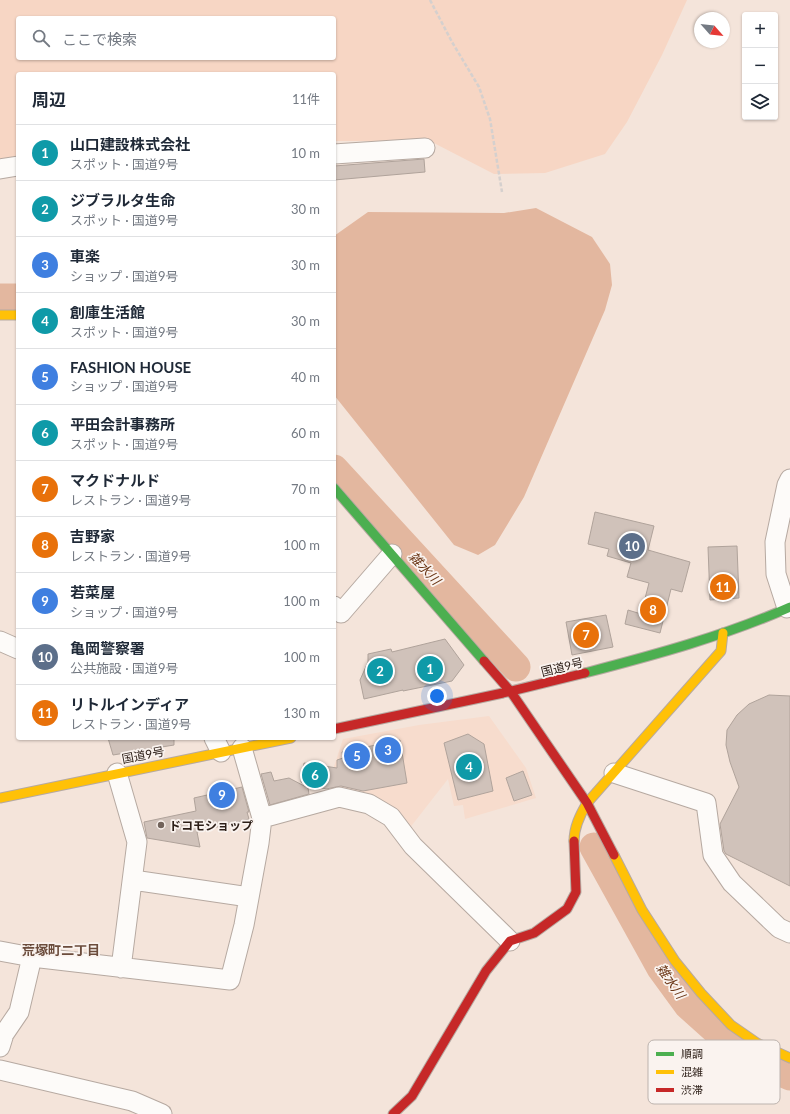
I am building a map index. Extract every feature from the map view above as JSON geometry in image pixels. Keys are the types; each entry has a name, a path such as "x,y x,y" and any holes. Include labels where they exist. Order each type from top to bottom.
{"main road":[{"path":"0,315 16,315"},
{"path":"336,490 511,692 587,803 642,910 675,961 701,993 731,1025 753,1040"},
{"name":"国道9号","path":"336,729 511,692 570,678 640,659 723,633 788,607"},
{"path":"393,1114 412,1096 486,971 510,941 534,933 567,909 576,892 574,834 579,817 587,803 721,651 723,633"},
{"name":"国道9号","path":"0,798 117,773 218,745 242,748 281,740"}],"street":[{"path":"336,154 425,148"},
{"path":"0,169 16,166"},
{"path":"788,607 776,574 775,542 789,483"},
{"path":"336,608 341,613 392,554"},
{"path":"0,641 16,648"},
{"path":"0,951 121,968 230,980 244,924 259,843 262,818 242,748"},
{"path":"117,773 137,842 121,968"},
{"path":"614,773 706,803 713,855 732,883 779,928 790,933"},
{"path":"262,818 339,797 369,804 391,817 413,846 510,941"},
{"path":"133,880 249,897"},
{"path":"0,1047 4,1034 19,1012 32,956"},
{"path":"0,1070 132,1101 162,1114"}],"path":[{"path":"430,0 452,42 479,87 490,119 502,192"}],"shaded area":[{"path":"0,0 687,0 662,55 627,122 605,154 545,173 494,174 430,141 336,141 336,72 16,72 16,162 0,162"},
{"path":"536,208 592,237 610,264 612,285 605,310 524,497 495,545 478,555 454,545 336,398 336,235 368,212 504,213"},
{"path":"489,716 526,768 536,798 465,819 463,805 454,806 448,779 409,829 326,791 343,739 419,725"}],"building":[{"path":"424,159 425,172 336,180 336,166"},
{"path":"595,512 654,526 648,550 690,562 682,592 671,589 660,633 625,624 628,610 641,614 649,583 627,577 631,563 607,556 609,549 588,544"},
{"path":"737,546 739,598 710,600 708,547"},
{"path":"606,615 613,647 572,655 566,622"},
{"path":"445,639 464,665 452,681 364,699 360,680 368,662 368,654 391,649 392,652"},
{"path":"769,695 790,696 790,886 726,854 724,851 720,824 739,787 730,762 726,745 727,730 737,715 749,704"},
{"path":"468,734 484,744 493,791 458,800 444,743"},
{"path":"109,740 174,740 174,745 113,755"},
{"path":"400,740 407,783 363,791 341,786 326,789 301,782 304,763 337,768 337,760 343,758 342,752"},
{"path":"523,771 532,795 514,801 506,778"},
{"path":"271,772 274,781 289,778 308,788 309,794 270,805 261,774"},
{"path":"242,787 249,812 247,812 249,819 197,832 200,847 147,838 144,822 196,811 194,798"}],"waterway":[{"name":"雑水川","path":"0,298 16,298"},
{"name":"雑水川","path":"336,471 516,667"},
{"name":"雑水川","path":"594,847 661,968 688,1005 727,1040"},
{"name":"雑水川","path":"780,1072 790,1076"}],"traffic: fast":[{"path":"336,490 484,661"},
{"path":"585,673 715,636 790,607"}],"traffic: slow":[{"path":"0,315 16,315"},
{"path":"574,841 578,821 587,803 721,651 723,633"},
{"path":"0,798 281,740"},
{"path":"614,855 642,910 675,961 701,993 731,1025 753,1040"},
{"path":"780,1053 790,1058"}],"traffic: jam":[{"path":"484,661 511,692 587,803 614,855"},
{"path":"336,729 503,693 585,673"},
{"path":"393,1114 412,1096 486,971 510,941 534,933 567,909 576,892 574,841"}],"place":[{"name":"亀岡警察署","path":"632,546"},
{"name":"リトルインディア","path":"723,587"},
{"name":"吉野家","path":"653,610"},
{"name":"マクドナルド","path":"586,635"},
{"name":"山口建設株式会社","path":"430,669"},
{"name":"ジブラルタ生命","path":"380,671"},
{"name":"車楽","path":"388,750"},
{"name":"FASHION HOUSE","path":"357,756"},
{"name":"創庫生活館","path":"469,767"},
{"name":"平田会計事務所","path":"315,775"},
{"name":"若菜屋","path":"222,795"},
{"name":"ドコモショップ","path":"161,825"}],"district":[{"name":"荒塚町二丁目","path":"61,950"}]}
